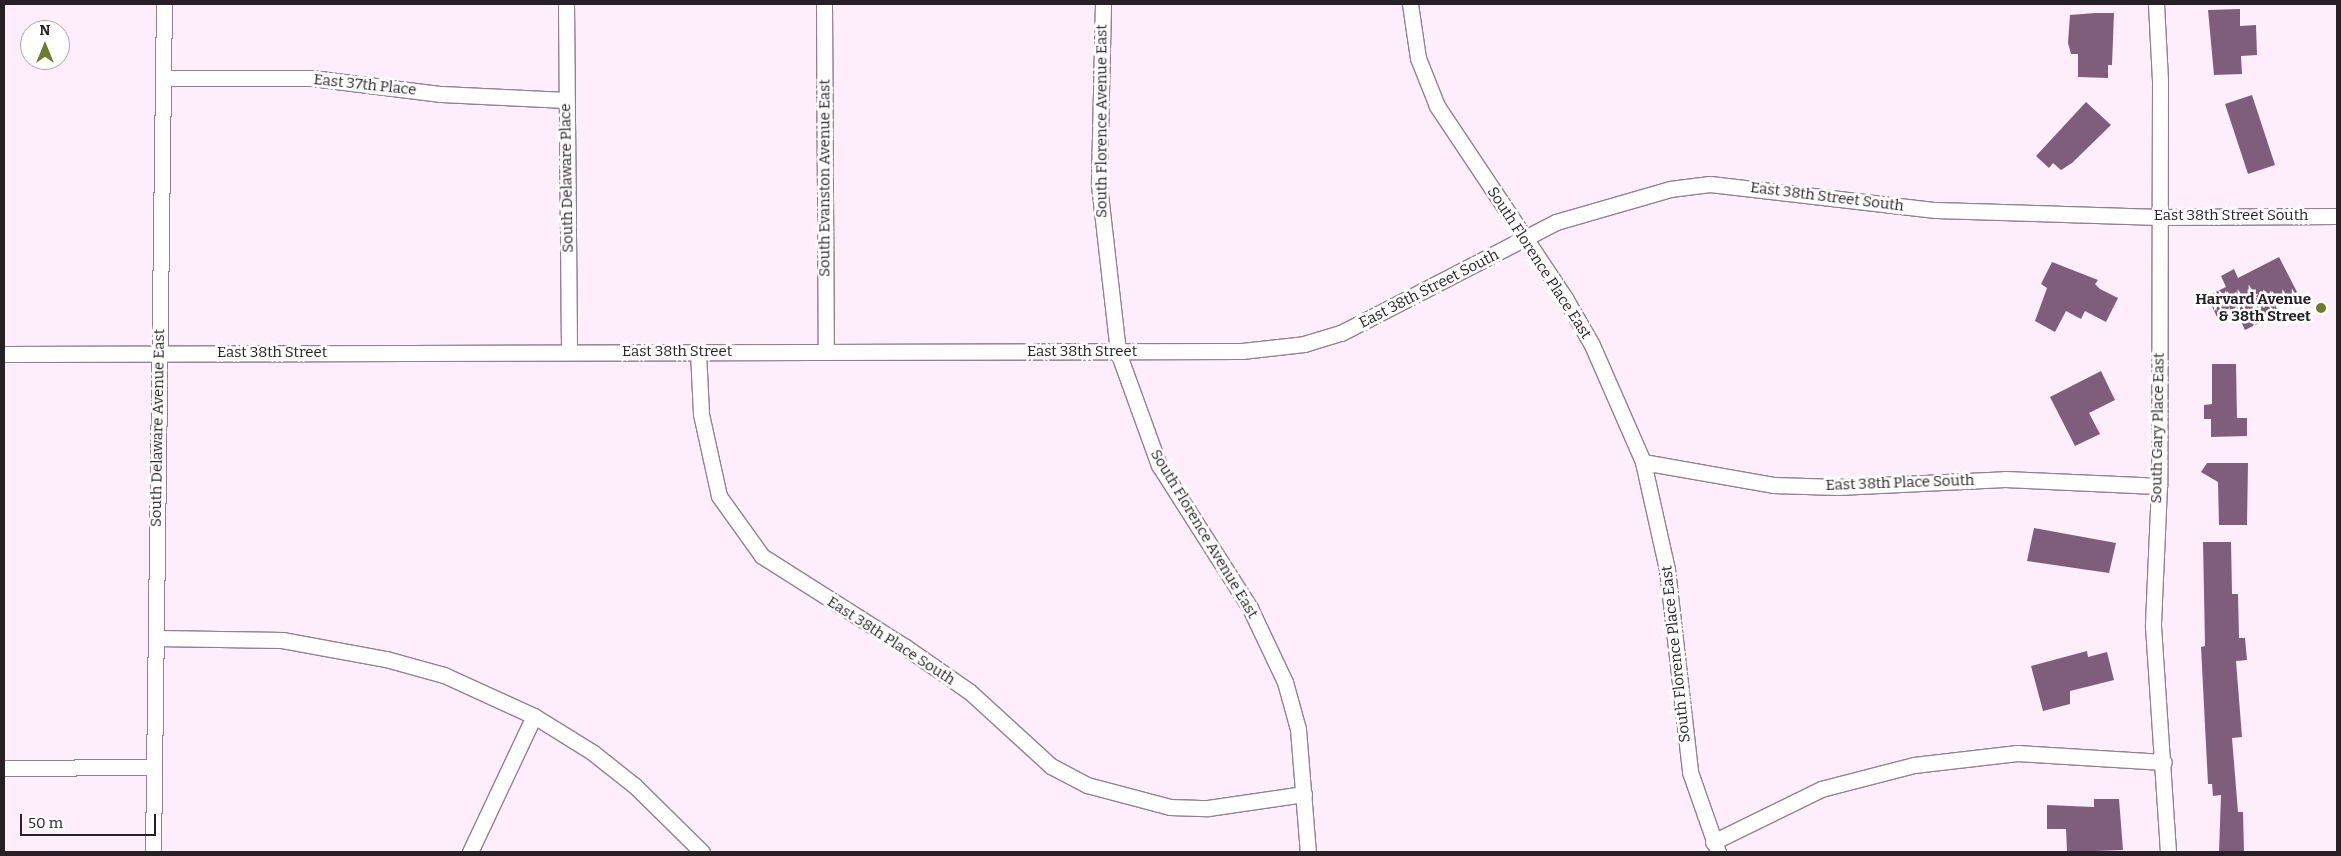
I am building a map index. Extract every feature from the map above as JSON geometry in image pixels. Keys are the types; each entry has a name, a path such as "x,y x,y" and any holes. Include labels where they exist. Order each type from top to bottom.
{"street":[{"name":"South Delaware Avenue East","path":"153,852 164,4"},
{"name":"South Delaware Place","path":"566,4 569,352"},
{"name":"South Evanston Avenue East","path":"824,4 826,352"},
{"name":"South Florence Avenue East","path":"1103,4 1099,185 1118,352 1137,413 1159,465 1272,647 1298,729 1308,852"},
{"name":"South Florence Place East","path":"1410,4 1418,58 1437,106 1592,345 1643,462 1667,569 1690,772 1716,847"},
{"name":"South Gary Place East","path":"2156,4 2160,217 2158,486 2153,626 2164,762 2168,852"},
{"name":"East 37th Place","path":"164,78 312,78 441,94 566,100"},
{"name":"East 38th Street South","path":"1347,330 1566,220 1670,189 1710,184 1936,210 2160,217 2337,216"},
{"name":"East 38th Street","path":"4,354 1118,352 1273,350 1347,330"},
{"name":"East 38th Place South","path":"698,352 701,414 719,496 762,556 904,646 970,692 1052,766 1087,785 1170,807 1208,808 1304,794"},
{"name":"East 38th Place South","path":"1643,462 1773,485 1838,487 2005,479 2158,486"},
{"path":"156,638 282,640 335,648 444,676 534,716 635,786 702,852"},
{"path":"470,852 534,716"},
{"path":"1716,847 1821,789 1914,765 2017,753 2164,762"},
{"path":"4,768 153,767"}],"building":[{"path":"2240,9 2240,26 2256,25 2257,55 2241,56 2242,74 2214,75 2208,10"},
{"path":"2114,13 2112,65 2108,65 2108,78 2078,77 2078,54 2071,54 2068,43 2070,15"},
{"path":"2252,95 2275,165 2248,174 2225,104"},
{"path":"2086,102 2111,125 2072,163 2061,170 2053,163 2049,168 2036,156"},
{"path":"2279,257 2297,292 2274,303 2279,313 2245,330 2237,313 2218,319 2207,296 2226,287 2221,276 2234,269 2238,278"},
{"path":"2052,262 2098,280 2095,284 2100,289 2118,298 2106,322 2085,311 2081,319 2066,311 2055,332 2035,321 2047,288 2041,284"},
{"path":"2212,364 2236,364 2237,418 2247,418 2247,436 2211,437 2211,419 2204,419 2204,405 2212,404"},
{"path":"2101,371 2115,400 2089,413 2100,434 2075,446 2050,397"},
{"path":"2207,463 2248,463 2247,525 2219,525 2218,482 2201,472"},
{"path":"2034,528 2116,543 2109,573 2027,561"},
{"path":"2203,542 2231,542 2232,594 2238,594 2239,638 2245,638 2247,660 2236,661 2242,737 2232,738 2238,812 2243,812 2244,852 2219,852 2221,795 2213,796 2212,784 2208,784 2201,647 2205,646"},
{"path":"2087,651 2088,657 2107,652 2114,680 2070,691 2070,704 2043,711 2031,666"},
{"path":"2094,799 2119,799 2123,850 2067,852 2066,829 2047,829 2047,805 2094,807"}],"place":[{"name":"Harvard Avenue & 38th Street","path":"2321,308"}]}
